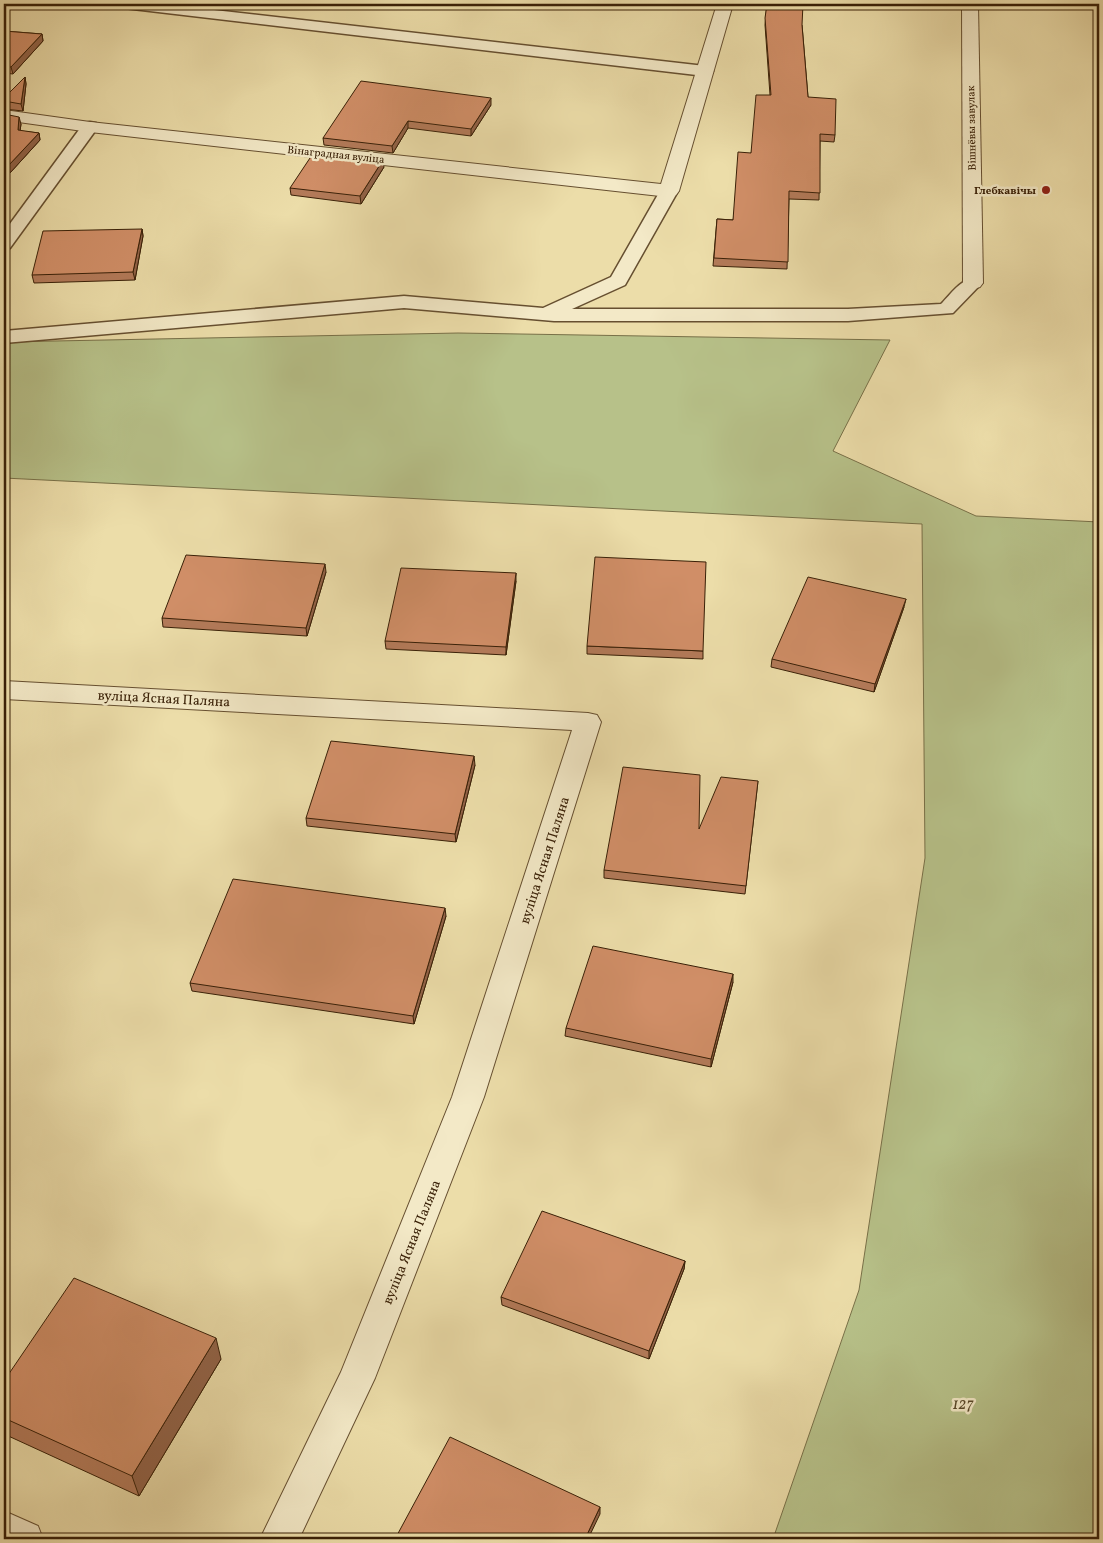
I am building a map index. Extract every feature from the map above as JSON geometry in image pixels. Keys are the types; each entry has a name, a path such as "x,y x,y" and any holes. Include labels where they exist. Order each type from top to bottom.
{"street":[{"path":"669,191 725,4"},
{"name":"Вішнёвы завулак","path":"970,4 973,283"},
{"name":"Вінаградная вуліца","path":"4,115 90,127 669,191"},
{"name":"вуліца Ясная Паляна","path":"4,690 588,722 468,1097 357,1378 278,1539"},
{"path":"4,1530 24,1539"}],"lane":[{"path":"124,4 705,71"},
{"path":"4,244 90,127"},
{"path":"546,314 618,281 669,191"},
{"path":"4,337 404,302 546,314 848,315 946,309 973,283"}],"green space":[{"name":"127","path":"458,333 890,340 833,451 976,516 1099,522 1099,1539 773,1539 859,1290 925,858 922,524 4,478 4,342"}],"building":[{"path":"767,4 803,4 802,25 808,97 836,99 835,135 820,134 820,193 789,191 788,262 714,258 717,219 733,220 738,152 751,153 756,95 771,95 765,18"},
{"path":"4,31 42,34 11,67 4,66"},
{"path":"25,77 21,104 4,101 4,98"},
{"path":"361,81 491,98 471,129 408,121 392,146 323,138"},
{"path":"4,114 19,117 18,130 39,133 8,166 4,165"},
{"path":"314,152 383,160 360,196 290,188"},
{"path":"142,229 133,272 32,275 43,231"},
{"path":"186,555 325,564 306,628 162,618"},
{"path":"595,557 706,562 703,651 587,646"},
{"path":"401,568 516,573 506,647 385,641"},
{"path":"808,577 906,599 875,684 772,659"},
{"path":"331,741 474,756 455,834 306,818"},
{"path":"623,767 700,775 699,829 721,777 758,781 746,886 604,870"},
{"path":"233,879 445,908 413,1016 190,983"},
{"path":"593,946 733,974 711,1059 566,1028"},
{"path":"542,1211 685,1261 649,1351 501,1297"},
{"path":"74,1278 216,1338 132,1476 4,1418 4,1381"},
{"path":"450,1437 600,1507 585,1539 395,1539"}],"place":[{"name":"Глебкавічы","path":"1046,190"}]}
